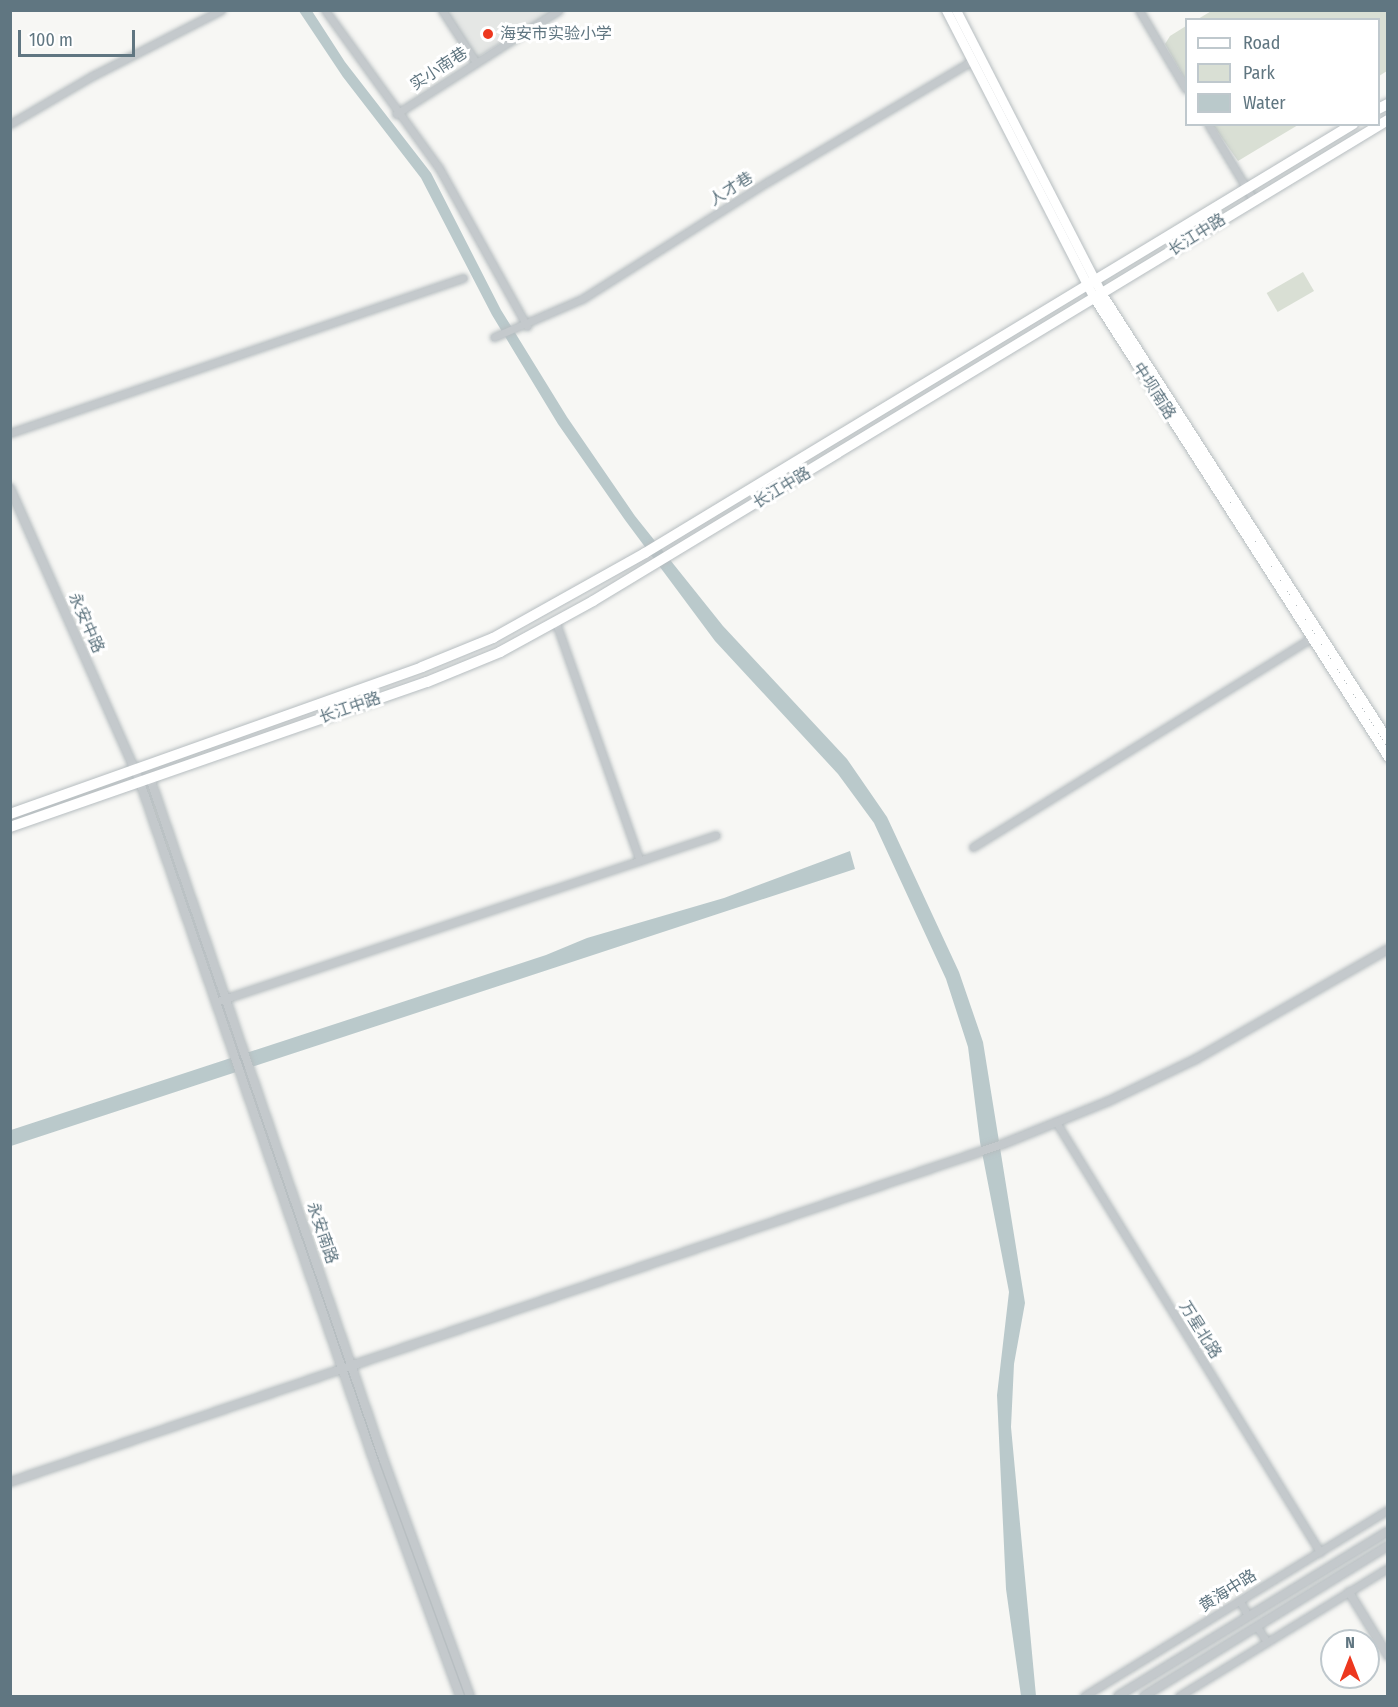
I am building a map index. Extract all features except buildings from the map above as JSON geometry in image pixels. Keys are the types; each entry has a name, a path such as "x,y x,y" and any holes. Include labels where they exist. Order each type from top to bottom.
{"main road":[{"name":"中坝南路","path":"946,10 1091,285 1388,757"},
{"name":"中坝南路","path":"956,10 1091,285"},
{"name":"长江中路","path":"10,814 422,668 493,638 645,553 1091,285 1350,126"},
{"name":"长江中路","path":"10,827 427,682 500,652 556,623 673,554 1098,296 1253,199 1378,126"},
{"name":"中坝南路","path":"1098,296 1388,740"}],"street":[{"path":"10,124 94,75 221,10"},
{"path":"325,10 396,114 439,168 524,326"},
{"path":"442,10 475,62"},
{"name":"实小南巷","path":"396,114 559,10"},
{"path":"1139,10 1185,87"},
{"name":"人才巷","path":"496,336 524,326 582,299 769,181 979,57"},
{"path":"1209,126 1253,199"},
{"path":"10,433 463,278"},
{"name":"永安中路","path":"10,488 135,770 145,780"},
{"path":"556,623 640,861"},
{"path":"973,847 1313,637"},
{"name":"永安南路","path":"145,780 225,999 238,1052"},
{"name":"永安南路","path":"145,780 215,1002 238,1052 470,1696"},
{"path":"215,1002 716,835"},
{"path":"10,1482 1003,1144 1196,1059 1388,949"},
{"name":"永安南路","path":"245,1072 342,1368 460,1696"},
{"name":"万星北路","path":"1056,1122 1320,1551"},
{"name":"黄海中路","path":"1084,1696 1098,1693 1240,1601 1388,1510"},
{"name":"黄海中路","path":"1118,1696 1388,1531"},
{"path":"1144,1696 1388,1546"},
{"path":"1179,1696 1388,1568"},
{"path":"1348,1592 1388,1656"},
{"path":"1240,1601 1248,1617"},
{"path":"1257,1627 1267,1642"}],"shaded area":[{"name":"海安市实验小学","path":"447,11 553,11 476,58"}],"green space":[{"path":"1213,10 1387,11 1387,71 1380,75 1380,18 1200,18"},
{"path":"1185,27 1185,79 1165,44 1170,36"},
{"path":"1214,126 1296,126 1238,161"},
{"path":"1303,272 1314,291 1278,312 1267,293"}],"water":[{"path":"299,11 312,11 345,62 431,173 501,310 567,417 635,516 723,626 847,759 887,817 959,972 983,1042 1025,1303 1014,1364 1011,1427 1036,1696 1021,1696 1006,1589 997,1395 1009,1292 980,1142 968,1047 946,979 874,823 838,774 715,641 625,520 558,424 492,315 421,178 343,77"},
{"path":"850,851 855,869 11,1146 11,1130 546,955 587,938 724,898"}],"place":[{"name":"海安市实验小学","path":"488,34"}]}
